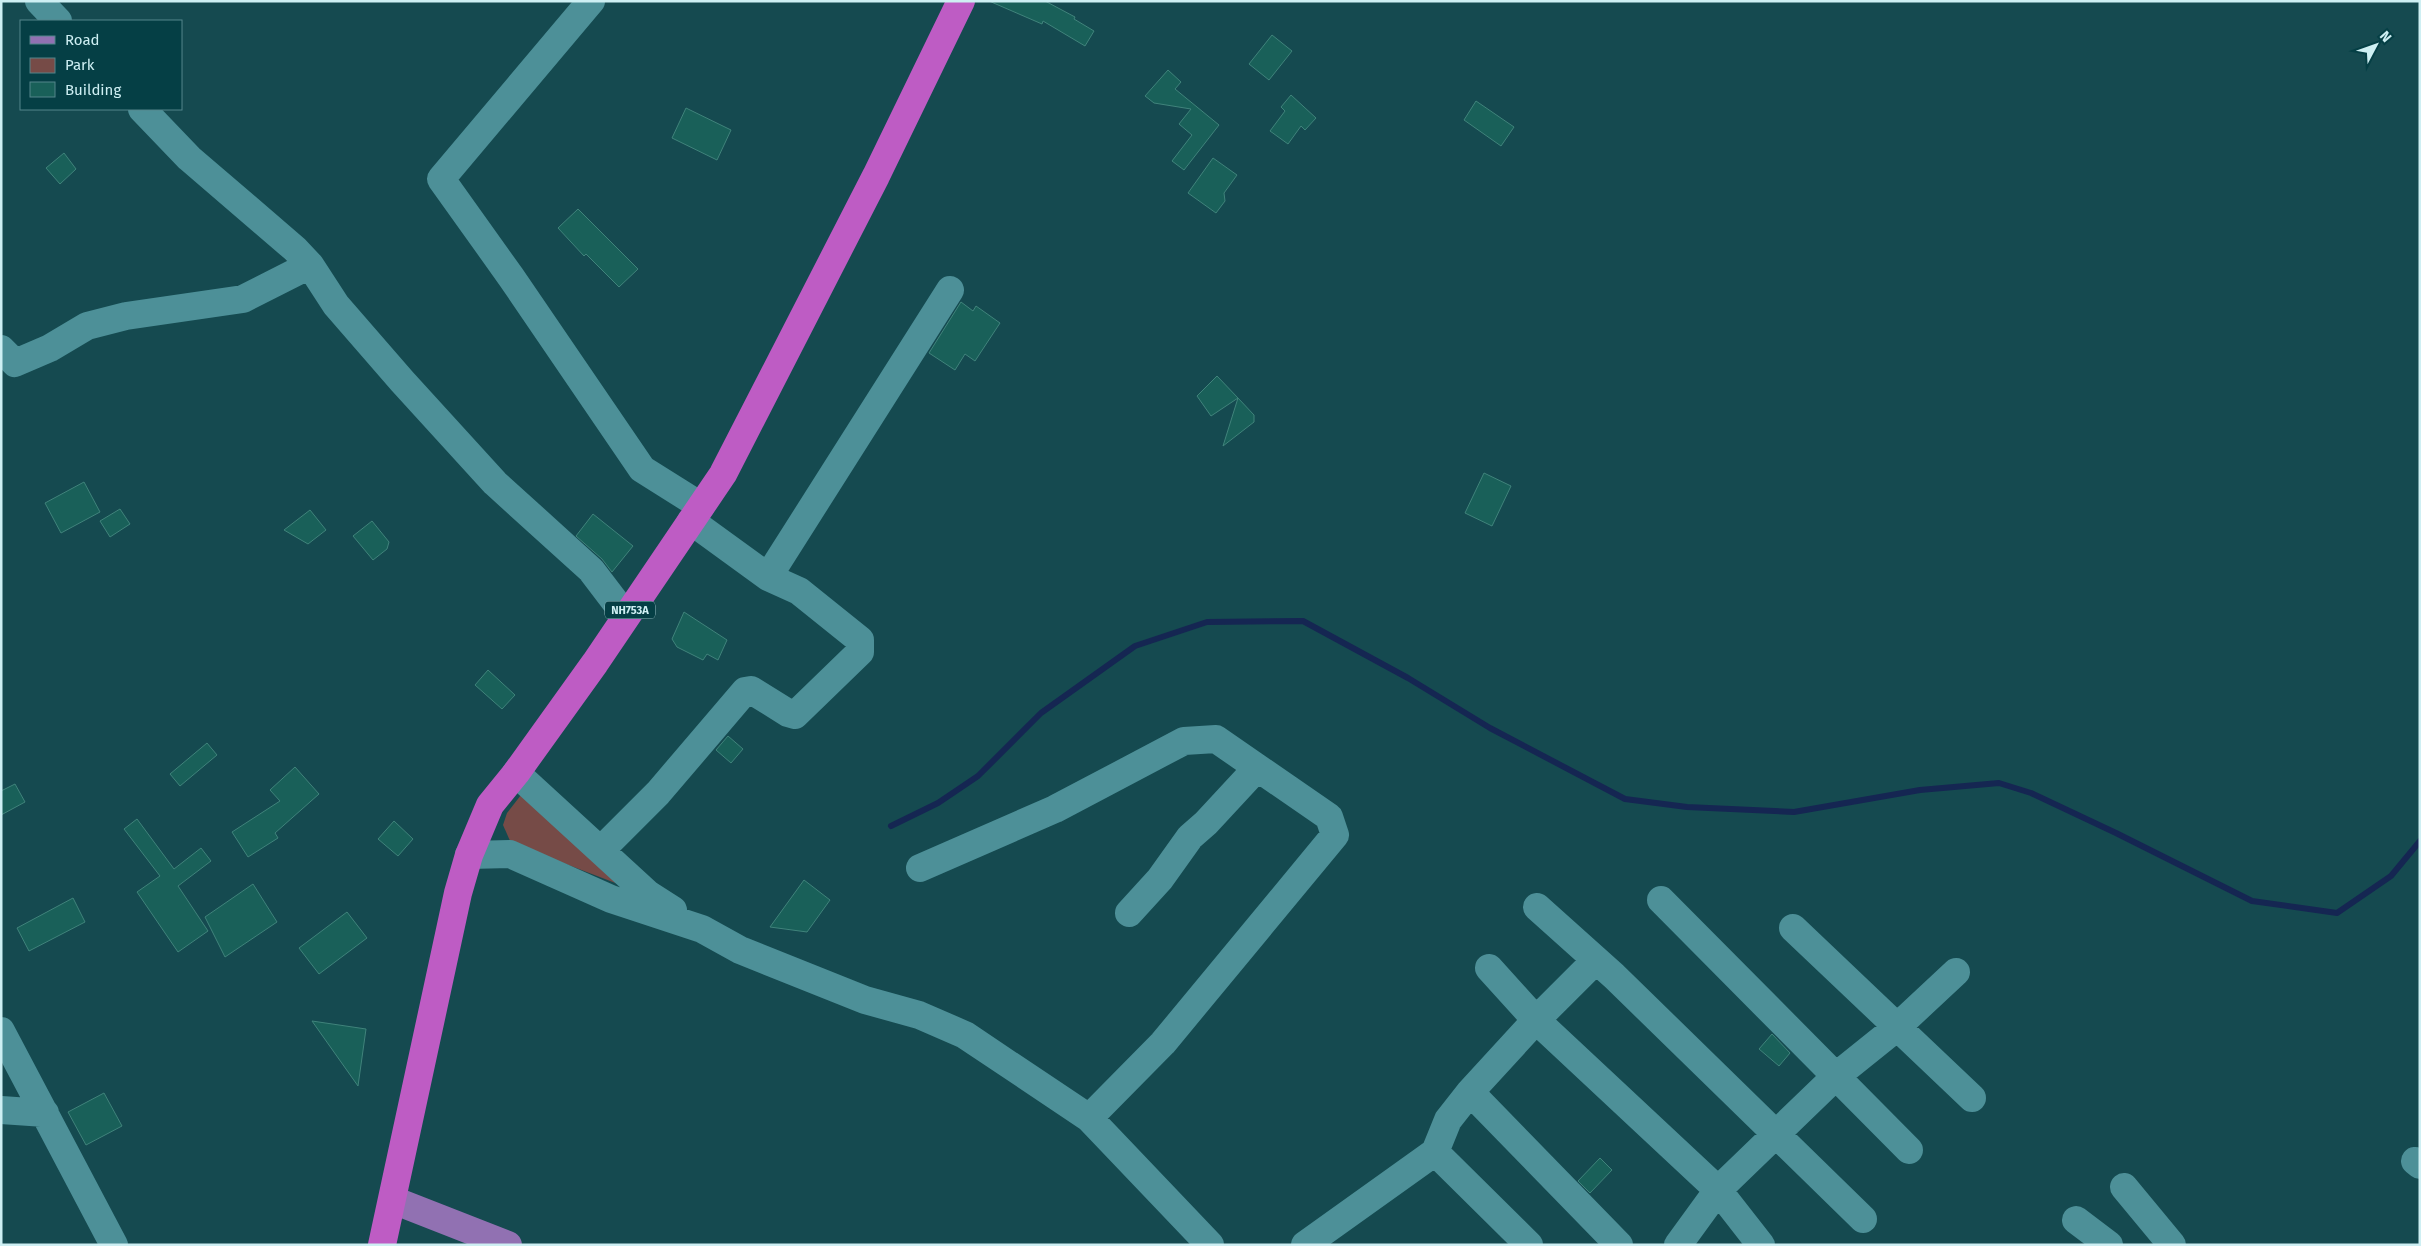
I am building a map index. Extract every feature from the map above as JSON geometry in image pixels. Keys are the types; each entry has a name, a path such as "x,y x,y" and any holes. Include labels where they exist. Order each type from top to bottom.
{"highway":[{"name":"NH753A","path":"382,1245 458,893 469,855 490,805 516,773 723,474 876,176 961,1"}],"main road":[{"path":"393,1200 508,1245"}],"street":[{"path":"39,1 57,20"},
{"path":"590,1 441,179 642,469 696,513 768,577 799,591 860,640 860,652 795,716 751,690 745,691 658,793 601,850"},
{"path":"143,110 189,158 295,249 310,265 336,305 402,381 495,483 592,570 626,616"},
{"path":"1,349 15,363 50,348 87,326 126,316 243,299 310,265"},
{"path":"768,577 950,290"},
{"path":"920,868 1055,809 1184,741 1216,739 1329,817 1334,835 1163,1043 1089,1118"},
{"path":"1129,913 1160,879 1190,837 1206,823 1257,768"},
{"path":"516,773 648,894 702,929 740,950 865,1000 918,1015 965,1035 1089,1118 1210,1245"},
{"path":"469,855 510,854 612,898 702,929"},
{"path":"1661,900 1909,1150"},
{"path":"1537,908 1596,960 1863,1220"},
{"path":"1793,928 1896,1028 1972,1098"},
{"path":"1305,1245 1435,1152 1448,1120 1470,1092 1536,1020 1596,960"},
{"path":"1489,968 1536,1020 1718,1190 1761,1245"},
{"path":"1678,1245 1718,1190 1835,1077 1896,1028 1956,972"},
{"path":"1,1031 114,1245"},
{"path":"1470,1092 1619,1245"},
{"path":"1,1110 44,1113"},
{"path":"1435,1152 1529,1245"},
{"path":"2124,1187 2172,1245"},
{"path":"2076,1220 2109,1245"}],"green space":[{"path":"521,795 631,889 511,843 503,825 507,813"}],"building":[{"path":"989,1 1045,1 1075,17 1074,19 1094,31 1085,46 1043,21 1042,24"},
{"path":"1272,35 1292,51 1269,80 1249,64"},
{"path":"1168,70 1181,82 1175,89 1219,125 1184,170 1172,161 1192,135 1179,124 1191,109 1154,103 1145,96"},
{"path":"1291,95 1316,118 1305,130 1301,126 1288,144 1270,131 1285,111 1281,107"},
{"path":"1476,101 1514,127 1501,146 1464,120"},
{"path":"686,108 731,130 717,160 672,138"},
{"path":"64,153 76,169 60,184 46,168"},
{"path":"1213,158 1237,175 1224,193 1225,201 1216,213 1188,193"},
{"path":"578,209 638,269 619,287 586,254 584,256 558,228"},
{"path":"961,302 973,311 976,306 1000,323 975,361 965,354 955,370 929,353"},
{"path":"1217,376 1238,398 1211,416 1197,396"},
{"path":"1238,398 1254,415 1254,422 1223,446"},
{"path":"1484,473 1511,486 1492,526 1465,513"},
{"path":"84,482 100,512 61,533 45,503"},
{"path":"120,509 130,524 110,537 100,521"},
{"path":"310,510 326,530 308,544 284,530"},
{"path":"593,514 633,546 612,572 602,559 576,536"},
{"path":"372,521 389,542 387,549 373,560 353,536"},
{"path":"684,612 727,640 718,660 707,654 703,660 677,647 672,639"},
{"path":"488,670 515,695 502,709 475,685"},
{"path":"728,736 743,749 731,763 716,750"},
{"path":"207,743 217,755 180,786 170,774"},
{"path":"295,767 319,794 275,833 278,838 248,857 232,832 280,801 270,790"},
{"path":"15,784 25,802 1,815 1,791"},
{"path":"137,819 174,869 201,848 211,861 178,886 208,931 178,952 137,892 160,876 124,829"},
{"path":"394,821 413,839 398,856 378,839"},
{"path":"804,880 830,900 807,932 770,927"},
{"path":"253,884 277,922 225,957 205,917"},
{"path":"73,898 85,922 29,951 17,928"},
{"path":"347,912 367,938 319,974 299,948"},
{"path":"312,1021 366,1029 358,1086"},
{"path":"1772,1034 1790,1053 1779,1066 1759,1049"},
{"path":"104,1093 122,1126 86,1145 68,1112"},
{"path":"1600,1158 1612,1170 1590,1193 1578,1181"}],"waterway":[{"path":"891,826 938,803 978,776 1041,713 1135,646 1207,622 1303,621 1408,678 1490,728 1625,799 1687,807 1794,812 1920,790 1999,783 2031,793 2252,901 2337,913 2391,876 2420,841"}]}
